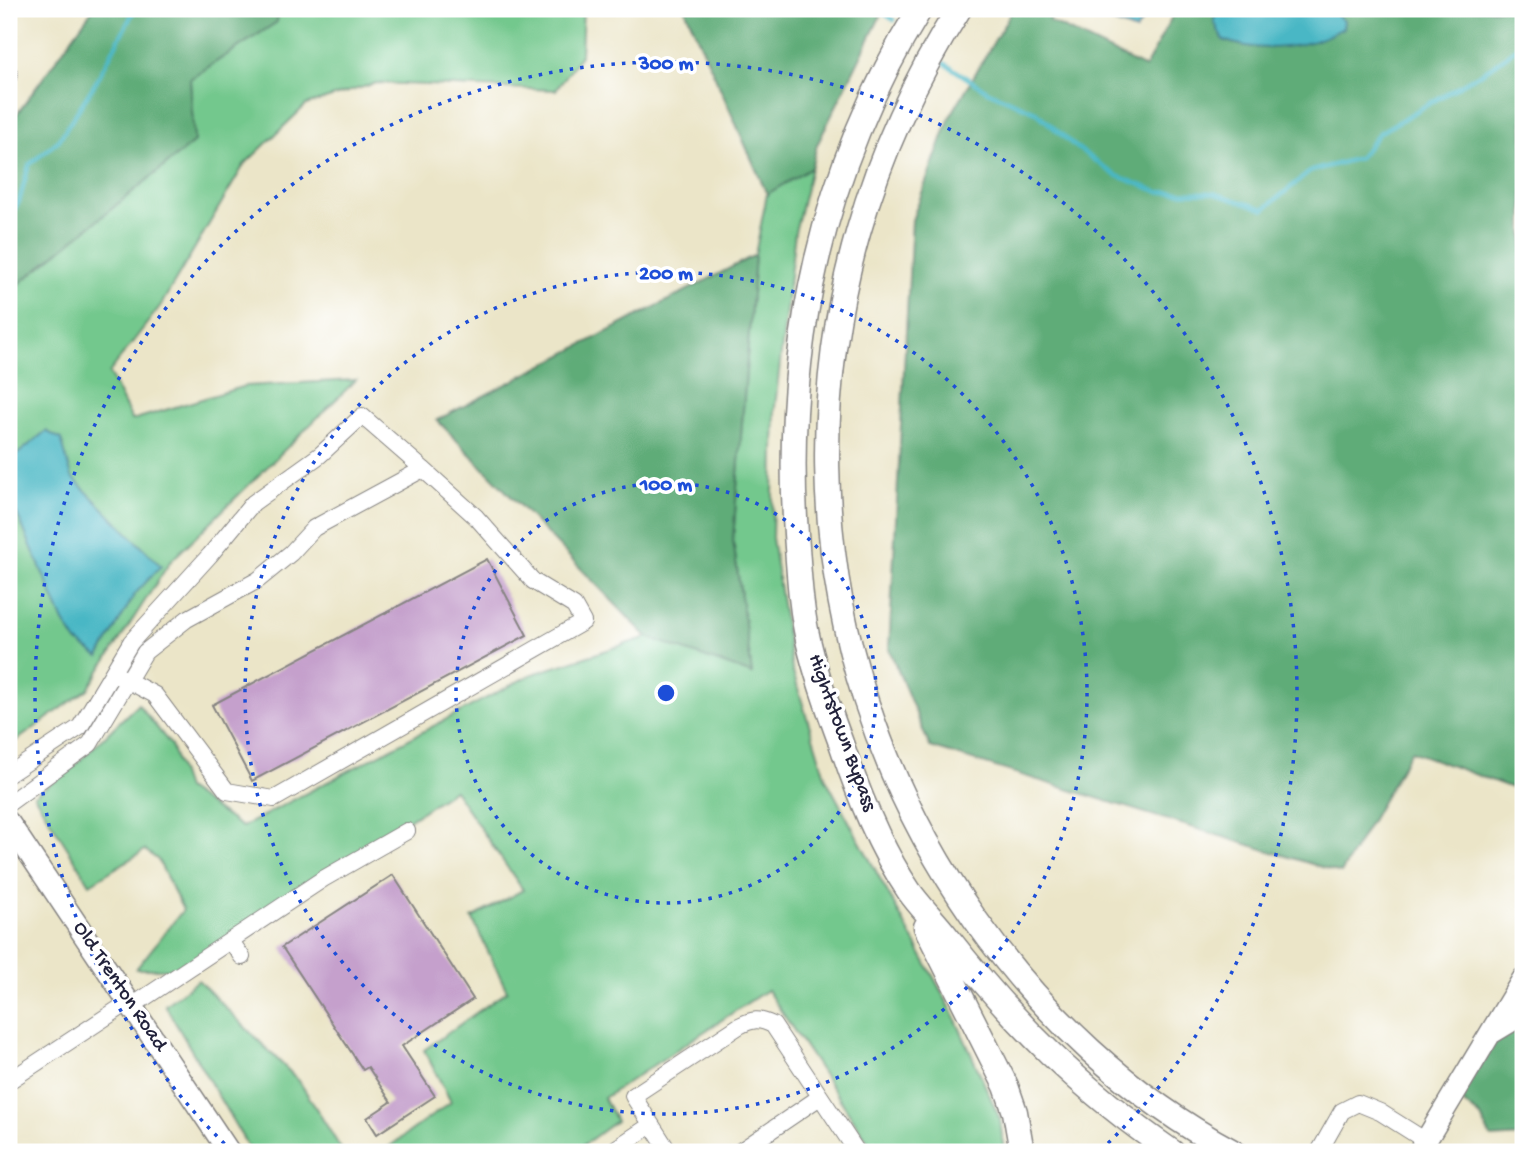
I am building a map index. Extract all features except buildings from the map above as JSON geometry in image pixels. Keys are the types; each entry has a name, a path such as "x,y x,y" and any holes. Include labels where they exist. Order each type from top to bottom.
{"highway":[{"name":"Hightstown Bypass","path":"920,9 877,87 857,132 821,237 801,335 792,451 799,584 809,643 853,778 909,891 981,981 1039,1045 1117,1114 1172,1152"},
{"name":"Hightstown Bypass","path":"959,9 920,76 883,155 854,244 841,298 832,353 826,465 835,576 846,631 869,712 906,803 932,852 992,943 1027,985 1084,1044 1169,1113 1233,1152"},
{"path":"909,891 1006,1086 1015,1112 1022,1152"}],"main road":[{"name":"Old Trenton Road","path":"9,823 229,1152"},
{"path":"1423,1147 1523,979"},
{"path":"1491,1033 1523,1014"}],"lane":[{"path":"9,774 80,727 131,642 253,503 320,455 362,416 466,508 533,581 574,606 583,622 274,799 227,792 155,695 127,682 114,671"},
{"path":"9,803 90,744 145,652 187,619 258,580 291,553 314,528 423,469"},
{"path":"9,1081 231,941 323,879 407,831"},
{"path":"231,941 242,957"},
{"path":"669,1152 633,1096 752,1020 761,1019 773,1026 857,1152"},
{"path":"739,1152 820,1097"},
{"path":"1321,1150 1342,1111 1358,1103 1380,1112 1423,1147"},
{"path":"615,1149 651,1125"}],"green space":[{"path":"93,9 278,9 277,22 190,79 194,142 9,292 9,125"},
{"path":"278,9 583,9 581,55 556,90 376,83 306,105 244,165 161,305 109,373 132,420 245,386 356,380 170,562 88,689 9,746 9,292 194,142 190,79 277,22"},
{"path":"685,9 884,9 817,145 811,168 767,194"},
{"path":"1013,9 1056,9 1049,21 1145,68 1176,9 1523,9 1523,328 1515,386 1523,391 1523,792 1411,751 1341,873 930,747 889,649 912,220 950,117"},
{"path":"811,168 795,232 775,407 772,538 792,669 826,779 952,1011 1000,1119 1004,1152 875,1152 767,990 604,1098 616,1121 574,1152 388,1152 386,1149 451,1102 424,1050 507,991 472,918 523,890 454,790 186,969 136,969 183,910 158,860 145,850 90,884 34,795 70,770 138,704 171,745 186,789 242,827 530,675 647,637 752,673 733,540 755,255 767,194"},
{"path":"755,255 733,540 752,674 647,637 437,420"},
{"path":"198,980 299,1081 343,1152 251,1152 165,1005"},
{"path":"1523,1014 1523,1136 1491,1138 1481,1117 1453,1095 1491,1033"}],"water":[{"path":"1084,9 1149,9 1136,31 1085,12"},
{"path":"1216,9 1329,9 1344,21 1343,28 1315,41 1284,47 1253,47 1223,40 1214,21"},
{"path":"46,431 61,439 72,477 161,566 135,594 99,657 76,641 64,622 14,507 9,485 9,461"}],"waterway":[{"path":"9,217 19,202 29,165 59,140 96,82 135,9"},
{"path":"877,9 894,20"},
{"path":"944,63 987,91 1036,112 1072,144 1115,175 1159,192 1213,193 1264,209 1311,171 1359,158 1379,133 1490,68 1523,43"}]}
